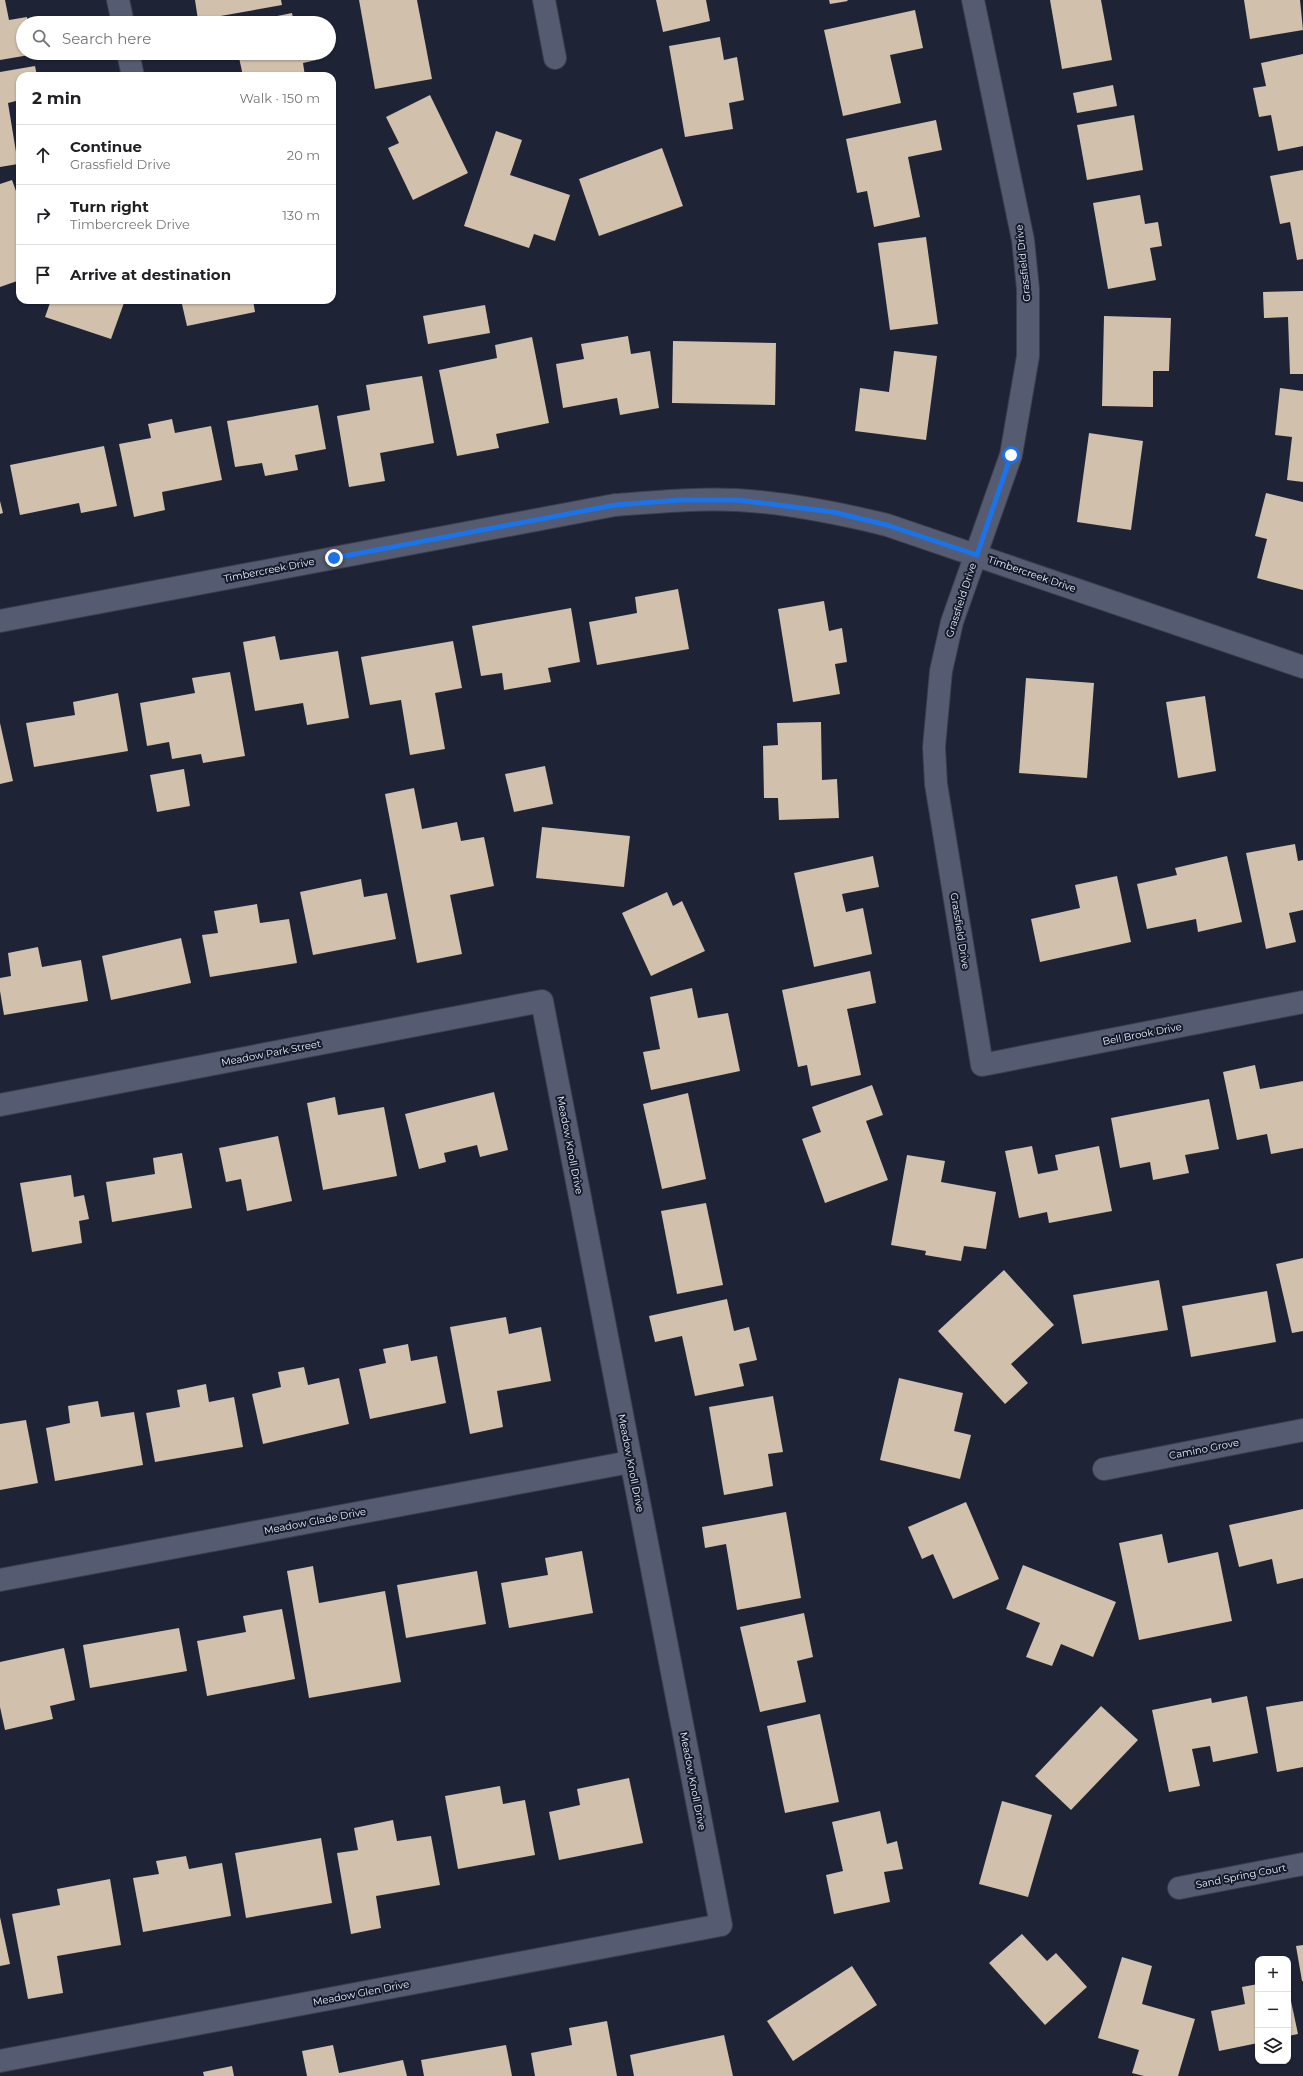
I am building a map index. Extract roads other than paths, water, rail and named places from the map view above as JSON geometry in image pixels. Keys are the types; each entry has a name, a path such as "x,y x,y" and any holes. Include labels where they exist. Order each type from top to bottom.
{"street":[{"path":"118,0 121,16"},
{"path":"544,0 555,58"},
{"name":"Grassfield Drive","path":"974,0 1023,240 1028,296 1028,356 1022,402 1011,455 977,555 952,622 941,671 934,747 936,784 982,1065"},
{"path":"130,60 132,72"},
{"name":"Timbercreek Drive","path":"0,621 615,505 681,500 738,500 833,512 887,525 1303,667"},
{"name":"Meadow Park Street","path":"0,1105 542,1001"},
{"name":"Meadow Knoll Drive","path":"542,1001 630,1462 721,1925"},
{"name":"Bell Brook Drive","path":"982,1065 1303,1002"},
{"name":"Camino Grove","path":"1104,1469 1303,1430"},
{"name":"Meadow Glade Drive","path":"0,1580 630,1462"},
{"name":"Sand Spring Court","path":"1179,1888 1303,1864"},
{"name":"Meadow Glen Drive","path":"0,2061 721,1925"}]}
